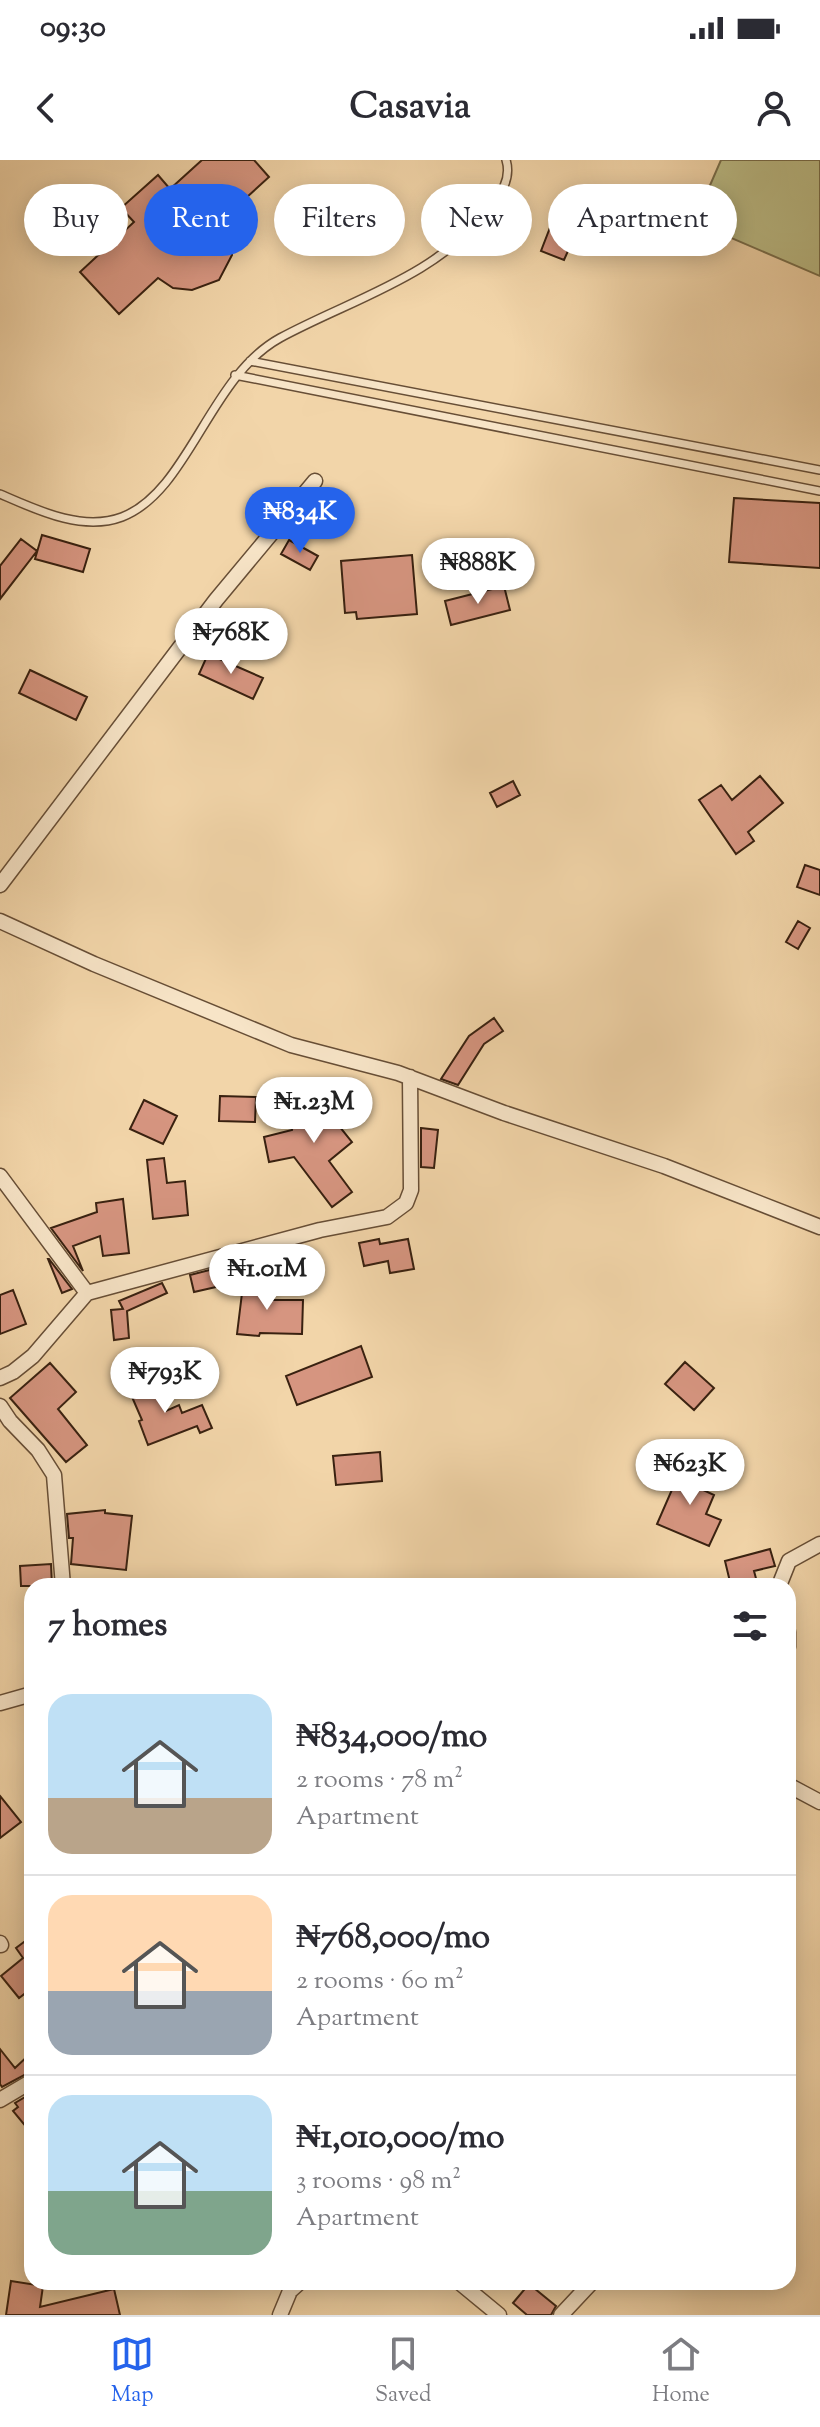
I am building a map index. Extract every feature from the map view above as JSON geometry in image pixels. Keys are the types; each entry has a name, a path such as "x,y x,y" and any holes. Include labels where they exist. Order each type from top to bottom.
{"street":[{"path":"0,885 216,600 315,481"},
{"path":"0,921 94,964 291,1045 410,1077 504,1113 664,1166 820,1227"},
{"path":"0,1378 33,1356 87,1293 320,1230 387,1217 406,1203 411,1190 410,1077"},
{"path":"0,1176 87,1293"},
{"path":"0,1406 38,1450 54,1475 62,1578"},
{"path":"782,1578 789,1561 820,1544"},
{"path":"0,1703 24,1696"},
{"path":"796,1789 820,1802"},
{"path":"0,2100 24,2086"},
{"path":"280,2315 291,2290"},
{"path":"470,2290 499,2315"},
{"path":"561,2315 584,2290"}],"lane":[{"path":"0,494 76,522 98,523 123,517 145,503 170,477 235,375 279,339 405,279 434,260 477,225 503,191 508,167 506,160"},
{"path":"250,361 820,470"},
{"path":"235,375 820,491"}],"green space":[{"path":"721,160 820,160 820,276 737,240 737,184 711,184"}],"building":[{"path":"202,160 254,160 269,177 258,187 258,184 176,184"},
{"path":"158,175 166,184 148,184"},
{"path":"144,187 144,256 231,256 219,280 192,290 173,288 158,278 119,314 80,272 97,256 128,256 128,228 134,222 128,216 128,202"},
{"path":"548,233 548,254 541,251"},
{"path":"734,498 820,503 820,568 729,562"},
{"path":"42,535 90,549 83,572 35,559"},
{"path":"21,539 37,551 0,599 0,566"},
{"path":"289,540 318,556 310,570 281,554"},
{"path":"412,555 417,614 357,619 356,612 345,613 341,561"},
{"path":"504,586 510,610 451,625 445,601"},
{"path":"208,654 263,678 253,699 199,674"},
{"path":"30,670 87,697 76,720 19,693"},
{"path":"760,776 783,803 748,832 754,841 736,854 699,800 721,785 732,800"},
{"path":"513,781 520,795 497,807 490,793"},
{"path":"805,865 820,870 820,895 797,887"},
{"path":"798,921 810,928 798,949 786,942"},
{"path":"494,1018 503,1031 484,1044 458,1085 441,1079 469,1036"},
{"path":"296,1095 333,1098 331,1116 352,1142 329,1161 352,1192 332,1207 294,1157 269,1162 264,1137 292,1130"},
{"path":"220,1096 256,1097 255,1122 219,1121"},
{"path":"144,1100 177,1116 163,1144 130,1129"},
{"path":"421,1128 438,1130 434,1168 421,1167"},
{"path":"164,1158 167,1183 185,1181 188,1215 153,1219 147,1160"},
{"path":"123,1199 129,1253 103,1256 100,1236 73,1246 83,1271 51,1228 97,1212 96,1203"},
{"path":"379,1239 380,1244 408,1239 414,1269 390,1273 388,1261 364,1266 359,1243"},
{"path":"49,1259 72,1289 62,1293"},
{"path":"233,1264 238,1282 194,1292 190,1275"},
{"path":"244,1277 266,1280 264,1300 303,1300 302,1334 237,1334"},
{"path":"162,1283 167,1293 127,1311 129,1338 114,1340 111,1310 123,1309 119,1301"},
{"path":"13,1290 26,1324 0,1334 0,1295"},
{"path":"361,1346 372,1377 297,1405 286,1376"},
{"path":"685,1362 714,1388 694,1410 665,1384"},
{"path":"50,1363 76,1392 58,1409 87,1445 66,1462 10,1398"},
{"path":"153,1380 166,1411 179,1405 182,1413 202,1405 212,1428 200,1433 197,1426 148,1445 139,1421 142,1420 129,1390"},
{"path":"380,1452 382,1481 336,1485 333,1456"},
{"path":"684,1462 708,1472 701,1489 714,1495 706,1514 721,1520 709,1546 657,1524"},
{"path":"105,1510 105,1513 132,1516 126,1570 71,1564 73,1538 69,1538 67,1514"},
{"path":"770,1549 775,1566 754,1571 756,1578 729,1578 725,1561"},
{"path":"51,1564 52,1578 24,1578 24,1586 21,1586 20,1566"},
{"path":"0,1796 21,1822 0,1838"},
{"path":"24,1942 24,1994 19,1998 1,1976 23,1958 16,1948"},
{"path":"0,2049 15,2068 24,2060 24,2075 2,2087"},
{"path":"24,2098 24,2124 13,2111 18,2107 15,2103"},
{"path":"11,2281 24,2283 24,2290 42,2290 40,2307 114,2290 120,2315 6,2315"},
{"path":"524,2290 536,2290 556,2306 551,2315 527,2315 513,2303"}]}
